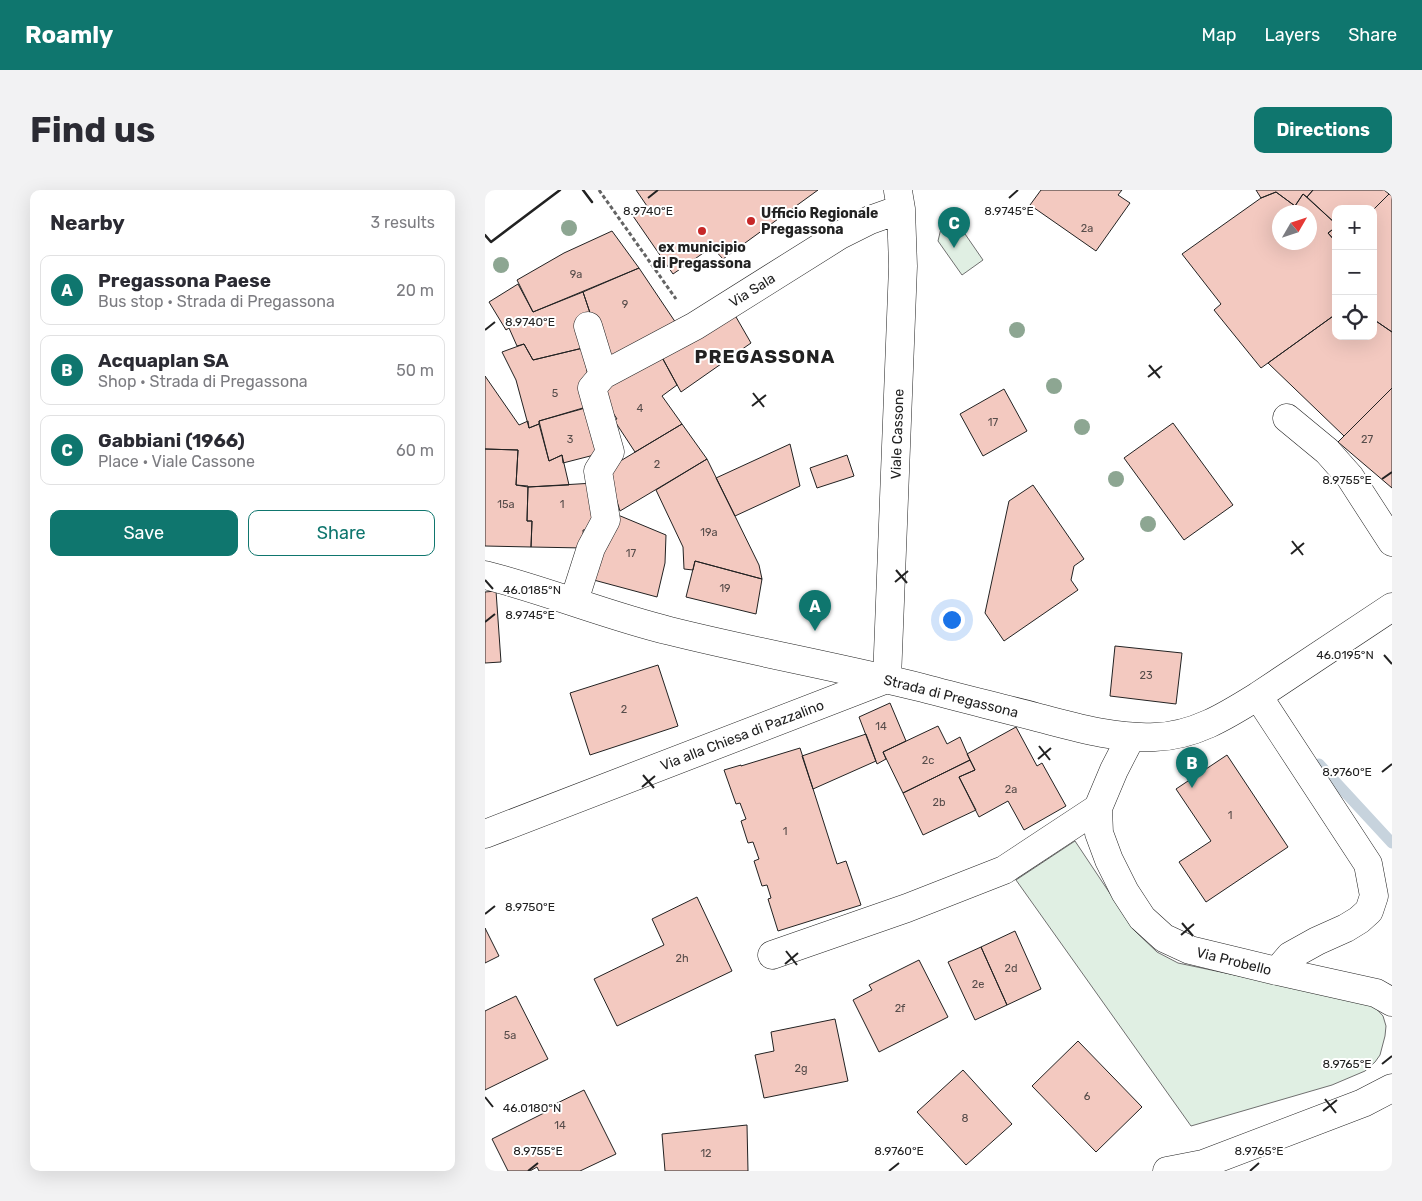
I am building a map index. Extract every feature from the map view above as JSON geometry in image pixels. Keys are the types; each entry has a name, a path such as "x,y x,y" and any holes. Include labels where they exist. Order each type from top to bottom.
{"street":[{"name":"Via Sala","path":"603,374 695,326 840,235 870,220 900,199"},
{"name":"Viale Cassone","path":"887,679 903,266 900,199"},
{"path":"574,602 591,548 606,520 597,471 610,452 593,388 603,374 588,326"},
{"path":"1287,418 1327,451 1350,477 1392,542"},
{"name":"Strada di Pregassona","path":"485,575 669,631 887,679 1093,732 1156,738 1197,730 1237,710 1392,607"},
{"name":"Via alla Chiesa di Pazzalino","path":"485,834 887,679"},
{"path":"1258,696 1368,864 1375,896 1369,911 1359,920 1290,956 1277,972"},
{"name":"Via Probello","path":"1131,737 1114,770 1098,808 1099,833 1109,860 1125,892 1142,918 1164,938 1190,950 1277,972 1375,993 1392,1002"},
{"path":"771,955 907,908 1004,870 1098,808"},
{"path":"1167,1171 1203,1164 1363,1103 1392,1088"}],"path":[{"path":"599,190 695,326"}],"green space":[{"path":"943,220 950,220 963,227 963,231 983,260 962,275 938,241"},
{"path":"1075,841 1135,931 1157,952 1178,963 1372,1004 1383,1016 1386,1026 1380,1055 1375,1062 1365,1071 1332,1085 1191,1126 1016,880"}],"building":[{"name":"ex municipio di Pregassona","path":"636,190 818,190 723,259 712,247 673,274 633,216 647,206"},
{"path":"1041,190 1122,190 1118,195 1130,203 1096,251 1030,205"},
{"path":"1256,190 1313,190 1307,197 1303,194 1296,205 1276,192 1261,198"},
{"path":"1313,190 1384,190 1389,194 1377,206 1332,205 1332,220 1307,197"},
{"path":"1276,192 1294,205 1272,205 1272,250 1317,250 1317,207 1332,220 1332,230 1328,233 1332,238 1332,317 1261,368 1214,310 1221,304 1182,254 1261,198"},
{"path":"1303,194 1315,205 1296,205"},
{"path":"1389,194 1392,196 1392,332 1377,322 1377,206"},
{"path":"612,231 639,268 533,312 517,280 564,253"},
{"path":"639,268 680,329 606,360 583,292"},
{"path":"518,284 533,312 583,292 591,316 583,348 533,360 524,344 517,346 509,328 506,330 489,302"},
{"path":"732,310 751,343 681,392 658,350"},
{"path":"1332,317 1332,340 1377,340 1377,322 1392,332 1392,388 1344,436 1268,363"},
{"path":"524,344 533,360 583,348 593,405 539,421 539,424 529,428 516,380 502,352"},
{"path":"658,350 677,385 662,396 682,424 635,452 614,420 617,419 599,391"},
{"path":"485,376 519,425 528,421 529,428 539,424 549,461 562,455 569,485 528,487 516,485 518,450 485,449"},
{"path":"1392,388 1392,488 1338,442"},
{"path":"1004,389 1027,431 983,456 960,414"},
{"path":"596,405 598,454 563,463 562,455 549,461 539,421"},
{"path":"1173,423 1233,505 1184,540 1124,458"},
{"path":"682,424 707,459 620,511 607,469"},
{"path":"790,444 800,486 735,516 716,478"},
{"path":"485,449 518,450 516,485 528,486 527,521 532,521 531,547 485,546"},
{"path":"847,455 854,476 817,488 810,468"},
{"path":"707,459 759,565 762,579 695,561 693,570 684,569 683,547 656,490"},
{"path":"594,483 599,529 583,530 584,548 531,547 532,521 527,521 528,487"},
{"path":"1033,485 1084,559 1074,566 1071,580 1078,590 1004,641 985,613 1009,501"},
{"path":"618,515 666,535 665,563 657,597 590,579"},
{"path":"695,561 762,579 756,614 686,597"},
{"path":"496,591 501,662 485,663 485,592"},
{"path":"1115,646 1182,653 1176,704 1110,696"},
{"path":"658,665 678,726 590,755 570,693"},
{"path":"890,703 906,741 883,752 886,759 877,764 859,717"},
{"path":"938,726 947,744 960,737 970,760 903,793 883,752"},
{"path":"1016,727 1037,766 1042,763 1066,806 1024,830 1008,801 979,817 959,777 975,770 967,754"},
{"path":"866,734 876,761 813,789 802,756"},
{"path":"800,748 837,864 846,861 861,905 778,931 768,899 771,898 767,885 762,886 754,861 759,859 753,842 748,843 741,821 746,819 740,803 736,804 724,770"},
{"path":"1227,755 1288,847 1206,902 1179,862 1211,841 1176,789"},
{"path":"970,760 975,770 959,777 976,810 923,835 903,793"},
{"path":"697,897 732,971 617,1026 594,979 664,945 652,919"},
{"path":"485,928 499,956 485,963"},
{"path":"1015,931 1041,989 1007,1005 981,947"},
{"path":"981,947 1007,1005 975,1020 948,962"},
{"path":"919,960 948,1017 879,1052 853,1000 872,990 869,985"},
{"path":"516,996 548,1059 485,1090 485,1011"},
{"path":"835,1019 848,1081 764,1098 755,1055 774,1051 771,1032"},
{"path":"1078,1041 1142,1107 1096,1152 1032,1086"},
{"path":"963,1070 1012,1124 966,1165 917,1112"},
{"path":"584,1090 616,1154 580,1171 539,1171 537,1167 530,1171 508,1171 492,1139 546,1112 545,1109"},
{"path":"747,1125 748,1171 665,1171 662,1134"}],"waterway":[{"path":"1319,764 1392,843"}],"wall":[{"path":"485,235 491,242 560,190"},
{"path":"583,190 592,202"}],"place":[{"name":"Ufficio Regionale Pregassona","path":"751,221"},
{"name":"ex municipio di Pregassona","path":"702,231"},
{"name":"Gabbiani (1966)","path":"954,248"},
{"name":"Pregassona Paese","path":"815,631"},
{"name":"Acquaplan SA","path":"1192,788"}],"district":[{"name":"PREGASSONA","path":"765,356"}]}
